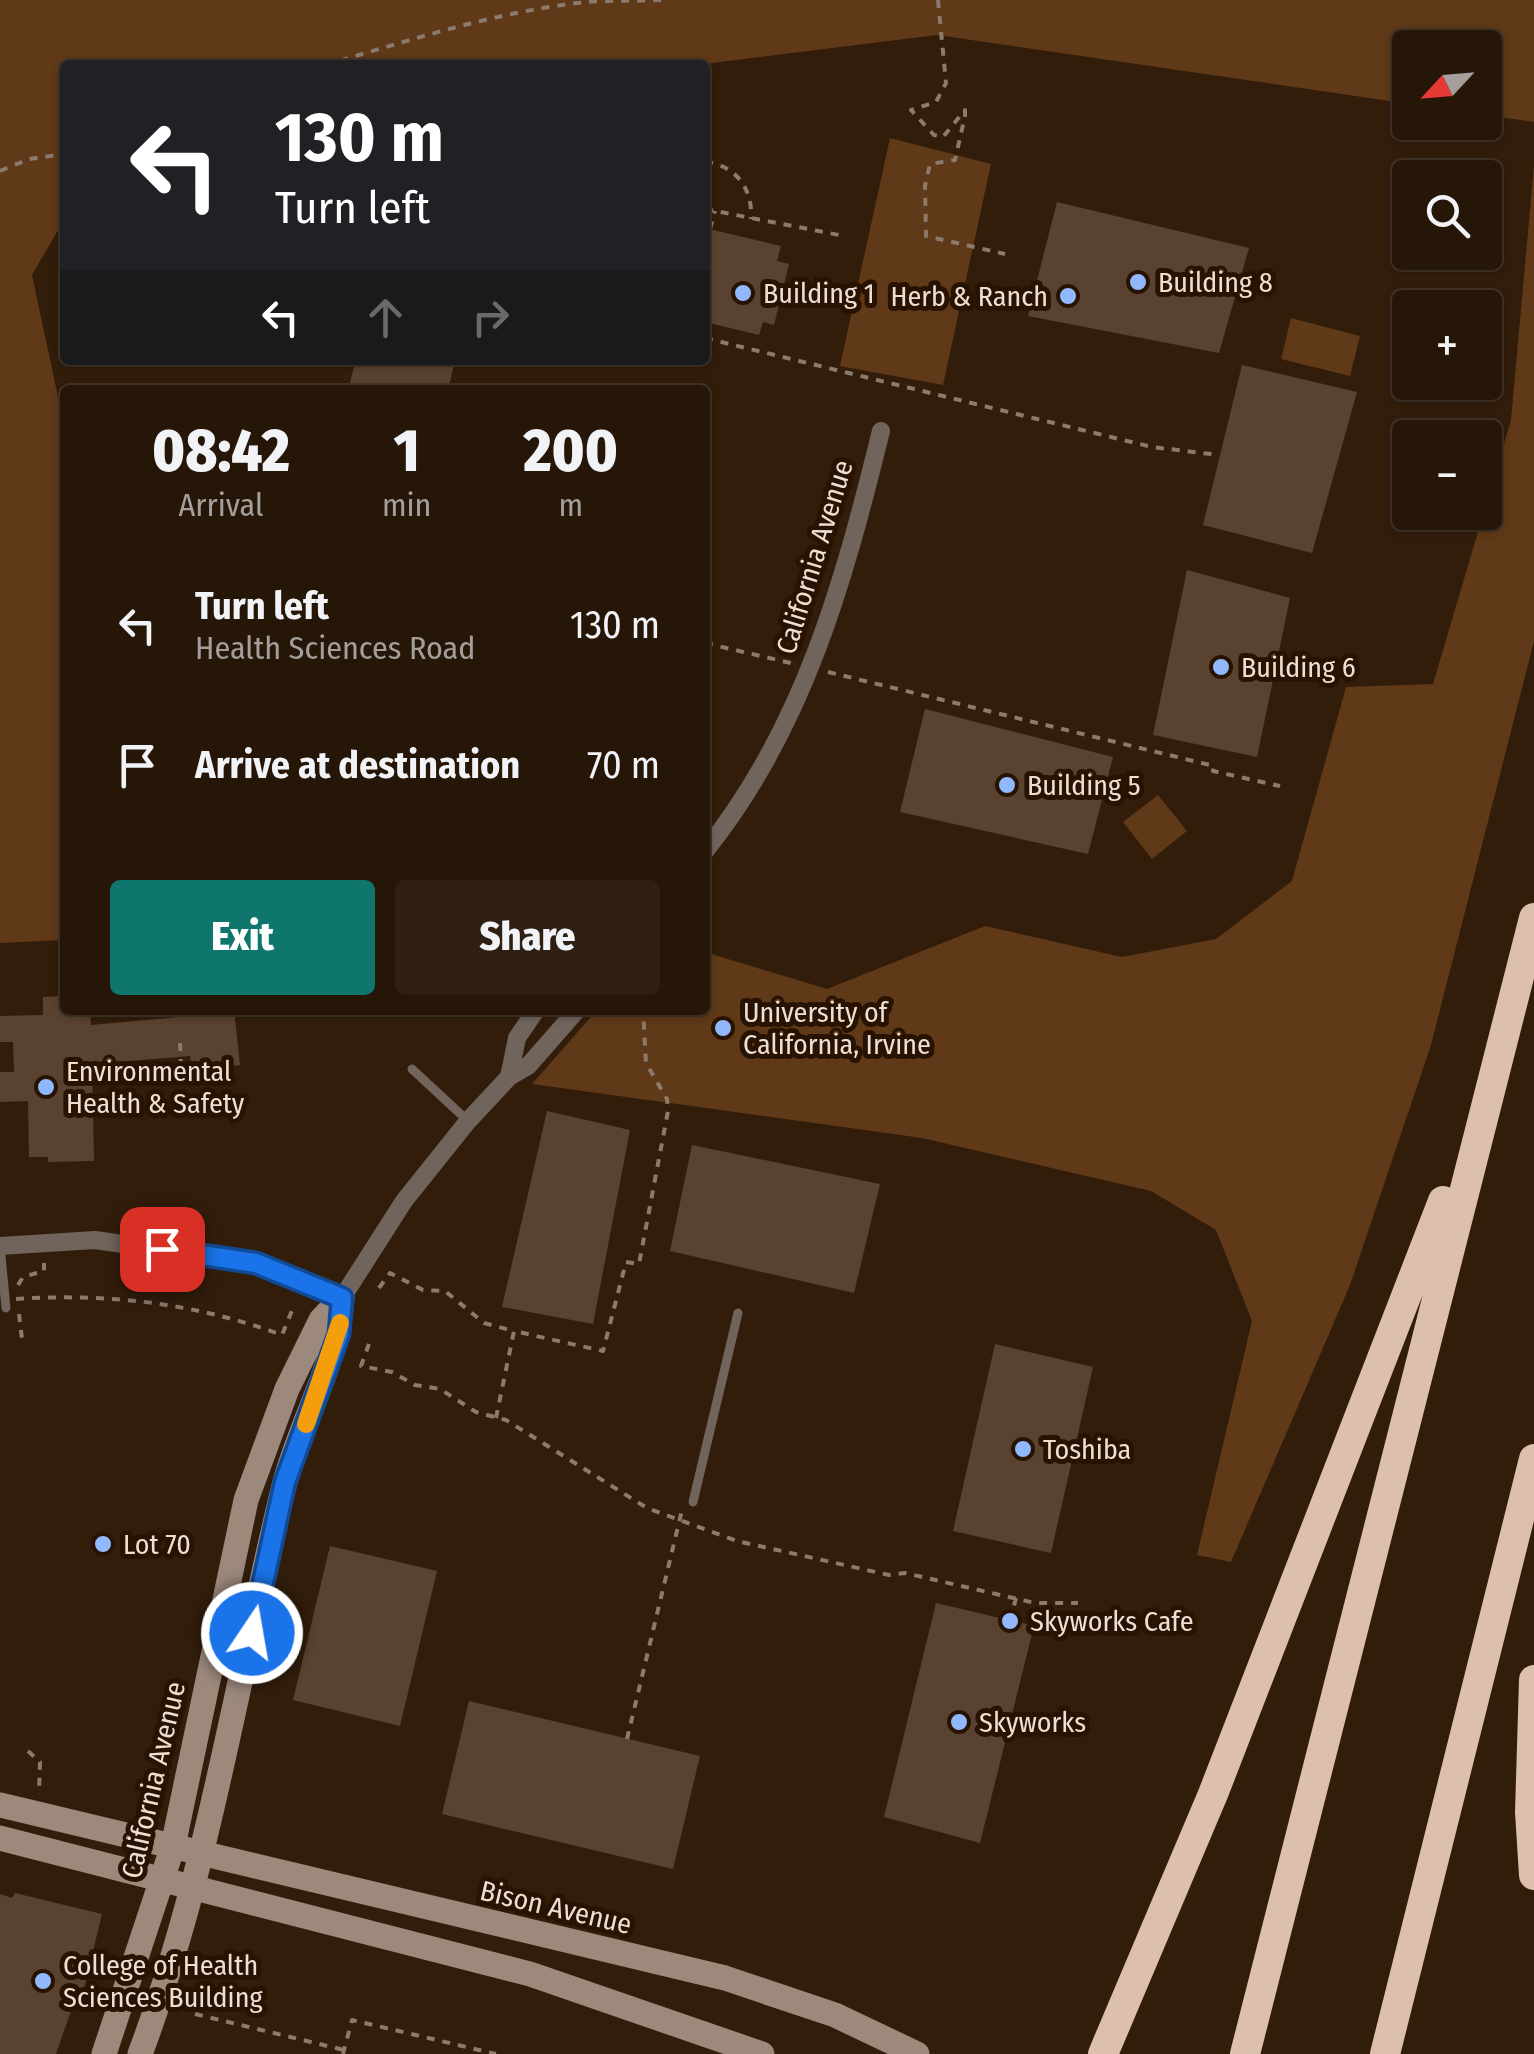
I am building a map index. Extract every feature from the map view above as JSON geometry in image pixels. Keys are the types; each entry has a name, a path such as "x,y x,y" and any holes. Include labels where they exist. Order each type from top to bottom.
{"highway":[{"path":"1245,2054 1534,918"},
{"path":"1102,2054 1214,1794 1491,1077"},
{"path":"1385,2054 1534,1459"},
{"path":"1534,1680 1530,1812 1534,1875"}],"main road":[{"name":"California Avenue","path":"104,2054 173,1846 246,1500 286,1389 321,1320 342,1298"},
{"name":"California Avenue","path":"140,2054 194,1888 285,1482 339,1334 342,1298"},
{"name":"Bison Avenue","path":"0,1805 725,1978 835,2015 917,2054"},
{"path":"0,1838 530,1974 762,2054"}],"street":[{"name":"California Avenue","path":"710,843 781,736 813,668 847,568 881,431"},
{"name":"California Avenue","path":"510,1076 516,1038 532,1015"},
{"name":"California Avenue","path":"342,1298 404,1200 468,1121 510,1076 528,1066 573,1015"},
{"path":"0,1246 95,1240 256,1263 342,1298"}],"lane":[{"path":"412,1069 468,1121"},
{"path":"0,1246 10,1303"},
{"path":"689,1500 738,1312"}],"path":[{"path":"343,60 439,31 538,9 588,2 664,0"},
{"path":"938,0 946,83 936,102 911,110 934,135 944,137 959,113 965,110 965,116 954,160 930,164 924,186 926,236 1005,254"},
{"path":"0,171 30,159 60,155"},
{"path":"710,163 720,164 739,177 750,198 751,219"},
{"path":"710,210 838,235"},
{"path":"710,229 715,211"},
{"path":"710,339 1152,447 1219,456"},
{"path":"710,644 1214,766 1214,771 1280,786"},
{"path":"379,1288 390,1273 424,1290 445,1290 484,1323 603,1351 626,1262 638,1264 668,1111 667,1099 646,1063 643,1015"},
{"path":"180,1043 183,1114"},
{"path":"22,1339 10,1303 23,1277 44,1272 42,1243"},
{"path":"10,1303 100,1297 158,1302 219,1314 282,1334 292,1308"},
{"path":"496,1418 514,1331"},
{"path":"627,1739 689,1500"},
{"path":"1010,1621 1016,1598"},
{"path":"28,1751 40,1762 38,1799"},
{"path":"195,2014 344,2052 352,2020 496,2054"}],"shaded area":[{"path":"0,0 1534,0 1534,122 1502,117 1502,30 1392,30 1392,101 937,35 710,63 710,60 60,60 60,227 32,275 60,407 60,940 0,943"},
{"path":"890,138 991,164 943,385 840,366"},
{"path":"1534,165 1534,641 1431,1045 1350,1285 1231,1562 1197,1555 1252,1321 1216,1230 1151,1191 922,1138 532,1084 593,1015 710,1015 710,954 827,989 985,926 1122,957 1216,939 1292,881 1346,687 1433,684 1478,530 1502,530 1502,450 1511,420"},
{"path":"1291,318 1360,336 1350,376 1281,359"},
{"path":"1158,795 1187,831 1152,859 1123,822"}],"building":[{"name":"Building 8","path":"1057,202 1249,248 1219,353 1028,316"},
{"name":"Building 1","path":"710,229 781,246 777,261 789,264 774,325 763,322 759,335 710,323"},
{"path":"355,365 454,365 449,385 349,385"},
{"path":"1242,365 1357,392 1312,553 1203,525"},
{"name":"Building 6","path":"1187,570 1290,598 1257,757 1153,735"},
{"name":"Building 5","path":"925,709 1113,757 1088,854 900,812"},
{"name":"Environmental Health & Safety","path":"60,996 60,1015 90,1015 91,1025 190,1015 235,1015 240,1065 192,1069 190,1056 92,1064 94,1161 48,1162 48,1157 29,1157 28,1101 0,1102 0,1072 14,1072 13,1042 0,1042 0,1016 43,1015 43,997"},
{"path":"547,1111 630,1130 593,1324 502,1307"},
{"path":"692,1145 880,1184 854,1293 670,1251"},
{"name":"Toshiba","path":"995,1344 1093,1367 1051,1553 953,1531"},
{"path":"330,1546 437,1571 400,1726 293,1700"},
{"name":"Skyworks","path":"936,1603 1034,1626 980,1843 884,1817"},
{"path":"469,1701 700,1756 673,1869 442,1814"},
{"name":"College of Health Sciences Building","path":"15,1893 102,1914 79,2009 72,2008 56,2054 0,2054 0,1894 12,1898"}],"slow traffic":[{"path":"306,1424 340,1323"}],"place":[{"name":"Building 8","path":"1138,282"},
{"name":"Building 1","path":"743,293"},
{"name":"Herb & Ranch","path":"1068,296"},
{"name":"Building 6","path":"1221,667"},
{"name":"Building 5","path":"1007,785"},
{"name":"University of California, Irvine","path":"723,1028"},
{"name":"Environmental Health & Safety","path":"46,1087"},
{"name":"Toshiba","path":"1023,1449"},
{"name":"Lot 70","path":"103,1544"},
{"name":"Skyworks Cafe","path":"1010,1621"},
{"name":"Skyworks","path":"959,1722"},
{"name":"College of Health Sciences Building","path":"43,1981"}],"route":[{"path":"162,1249 256,1263 342,1298 339,1334 285,1482 252,1633"}]}
